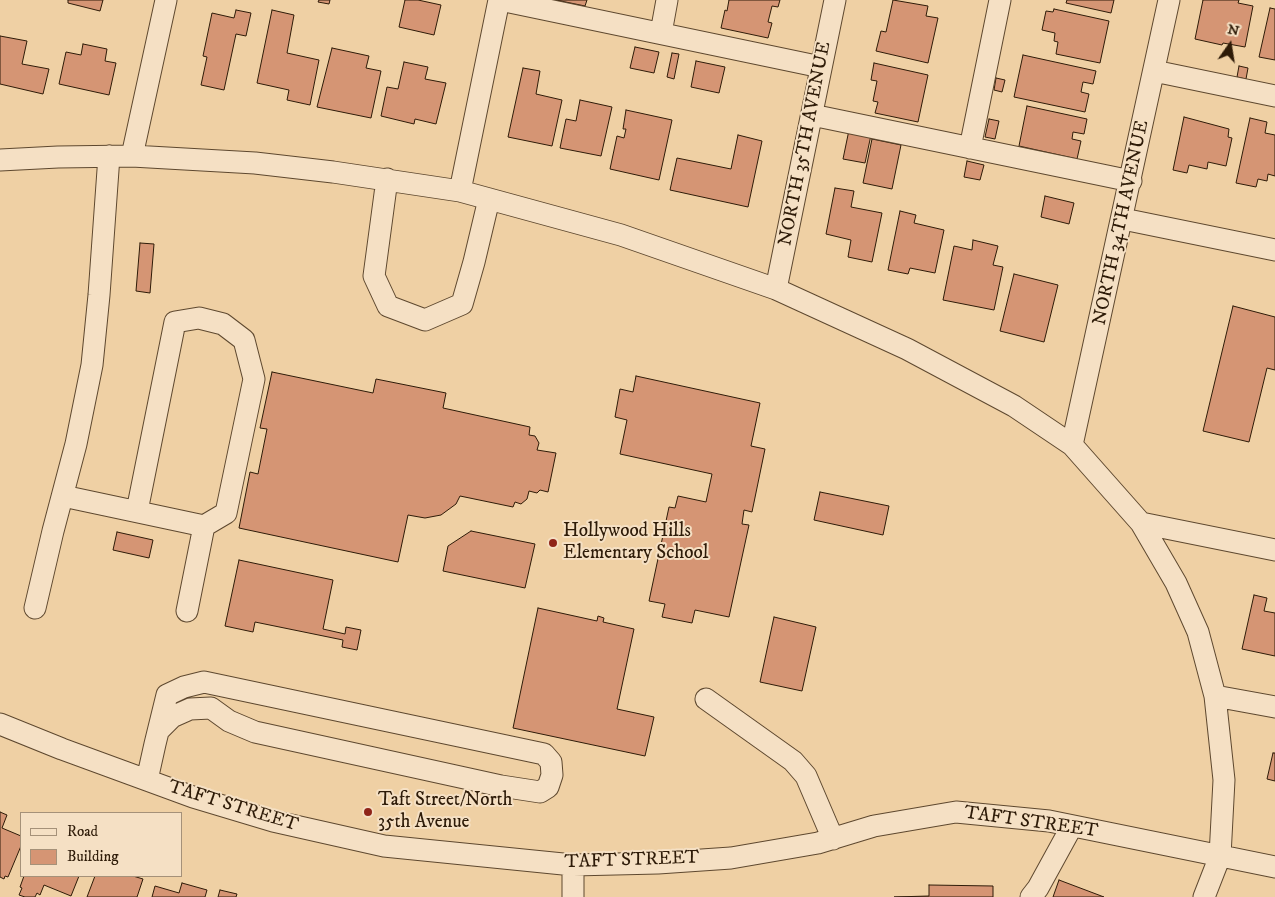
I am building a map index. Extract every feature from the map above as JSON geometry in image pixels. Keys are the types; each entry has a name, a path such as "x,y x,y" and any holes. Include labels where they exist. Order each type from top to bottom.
{"street":[{"path":"132,156 166,0"},
{"path":"460,191 500,0 821,67"},
{"path":"660,33 667,0"},
{"name":"NORTH 35TH AVENUE","path":"776,289 835,0"},
{"path":"970,148 1000,0"},
{"name":"NORTH 34TH AVENUE","path":"1072,445 1123,219 1169,0"},
{"path":"1154,71 1275,96"},
{"path":"812,115 1131,181"},
{"path":"36,608 52,532 76,444 92,365 109,156"},
{"path":"0,160 132,156 255,163 387,179 460,191 621,235 776,289 907,349 1014,406 1072,445 1141,523 1176,583 1198,632 1215,696 1224,780 1220,856 1204,897"},
{"path":"387,179 374,276 388,306 425,320 462,304 489,199"},
{"path":"1123,219 1275,250"},
{"path":"63,496 137,512 204,526 226,513 254,379 244,340 223,324 199,318 175,322 137,512"},
{"path":"1141,523 1275,550"},
{"path":"187,611 204,526"},
{"path":"147,780 167,695 184,687 204,682 544,754 551,762 552,775 548,787 540,792 501,786 255,732 229,721 211,708 190,708 172,717 159,730"},
{"path":"1215,696 1275,707"},
{"path":"706,699 793,761 806,776 833,839"},
{"name":"TAFT STREET","path":"0,724 193,796 273,821 384,846 573,865 658,863 731,858 818,843 874,826 956,812 1049,821 1275,866"},
{"path":"1030,897 1038,888 1072,826"},
{"path":"573,865 573,897"}],"building":[{"path":"68,0 103,0 100,11 68,3"},
{"path":"319,0 330,0 329,4 318,2"},
{"path":"405,0 418,0 441,5 434,35 399,27"},
{"path":"556,0 587,0 585,6"},
{"path":"729,0 780,0 778,7 772,6 768,22 772,23 768,38 721,28"},
{"path":"893,0 928,6 926,16 938,18 928,63 876,51 881,31 886,32"},
{"path":"1067,0 1114,0 1111,13 1066,3"},
{"path":"1203,0 1239,0 1238,3 1253,6 1245,47 1223,43 1222,45 1195,39"},
{"path":"1270,8 1275,9 1275,60 1259,57"},
{"path":"1054,9 1109,21 1100,63 1056,54 1058,42 1054,41 1055,33 1042,30 1046,11 1053,12"},
{"path":"236,10 251,13 246,36 236,34 224,90 201,85 207,57 203,56 212,13 234,18"},
{"path":"272,10 294,15 287,53 319,60 310,105 287,100 289,90 257,83"},
{"path":"0,36 27,41 22,64 49,69 43,94 0,84"},
{"path":"83,44 107,49 105,61 116,63 109,95 59,84 66,52 81,55"},
{"path":"635,47 659,52 654,73 630,68"},
{"path":"332,48 369,56 366,68 381,71 371,118 317,107"},
{"path":"672,53 679,54 674,79 667,77"},
{"path":"1023,55 1096,71 1093,84 1083,82 1081,92 1089,94 1085,112 1014,97"},
{"path":"696,61 725,67 719,93 691,87"},
{"path":"404,62 428,67 425,79 446,83 436,124 415,119 414,124 381,116 387,87 398,89"},
{"path":"874,63 928,75 918,122 875,113 878,102 873,101 877,81 871,80"},
{"path":"1239,66 1248,68 1246,79 1237,77"},
{"path":"523,68 540,71 536,94 562,100 552,146 508,137"},
{"path":"996,78 1005,80 1002,92 994,90"},
{"path":"580,100 612,107 601,156 560,148 566,119 576,121"},
{"path":"1027,106 1087,119 1084,134 1073,132 1072,139 1081,141 1077,159 1019,146"},
{"path":"626,110 672,120 659,180 610,169 617,136 624,138 626,129 623,129"},
{"path":"1184,117 1229,129 1228,137 1232,138 1226,166 1208,162 1207,169 1189,165 1187,173 1173,170"},
{"path":"1250,118 1267,122 1265,133 1275,135 1275,176 1268,174 1267,181 1258,179 1256,187 1236,183"},
{"path":"989,119 999,121 995,139 985,137"},
{"path":"849,130 871,135 865,163 843,159"},
{"path":"738,135 762,141 748,207 670,190 677,158 731,169"},
{"path":"872,139 901,145 892,189 863,183"},
{"path":"967,161 984,165 980,180 964,177"},
{"path":"835,188 854,191 851,207 882,213 872,262 848,257 851,240 826,234"},
{"path":"1045,196 1074,203 1069,224 1041,217"},
{"path":"900,211 916,215 914,223 944,230 935,273 910,268 908,274 888,270"},
{"path":"973,240 998,246 993,265 1003,267 994,310 943,300 954,246 972,250"},
{"path":"140,243 154,244 150,293 136,291"},
{"path":"1014,274 1058,285 1044,342 1000,331"},
{"path":"1233,306 1275,317 1275,370 1267,368 1249,442 1203,431"},
{"path":"272,372 373,393 376,379 446,393 443,408 530,427 529,435 535,436 539,443 537,450 556,453 548,492 540,490 537,493 529,491 527,499 521,504 515,502 513,507 460,496 456,504 441,515 425,518 408,515 398,562 239,528 250,472 258,474 267,429 260,428"},
{"path":"636,376 760,403 751,446 765,449 752,512 744,510 742,524 749,525 729,617 695,610 692,623 662,617 665,604 649,601 669,507 675,508 678,496 706,502 712,474 620,454 627,420 615,417 620,389 633,392"},
{"path":"820,492 889,506 883,535 814,520"},
{"path":"471,531 535,544 525,588 443,571 448,546"},
{"path":"117,532 153,540 149,558 113,550"},
{"path":"239,560 333,580 323,629 345,634 346,627 361,630 357,650 342,647 343,640 255,622 253,632 225,626"},
{"path":"1254,595 1267,598 1264,611 1275,613 1275,656 1242,649"},
{"path":"538,608 597,621 598,616 604,618 603,622 634,629 617,709 654,717 645,756 513,728"},
{"path":"774,617 816,627 802,691 760,682"},
{"path":"1273,753 1275,753 1275,781 1267,779"},
{"path":"0,812 7,815 2,828 20,836 20,848 8,877 5,876 4,879 0,877"},
{"path":"24,877 79,877 71,896 44,885 40,895 37,893 35,897 25,897 19,895 22,888 20,887"},
{"path":"95,877 136,877 143,879 137,897 87,897"},
{"path":"1059,880 1104,897 1053,897"},
{"path":"182,883 207,890 205,897 152,897 155,886 179,893"},
{"path":"929,885 993,886 993,897 894,897 929,896"},
{"path":"220,890 237,894 236,897 218,897"}],"place":[{"name":"Hollywood Hills Elementary School","path":"553,543"},
{"name":"Taft Street/North 35th Avenue","path":"368,812"}]}
